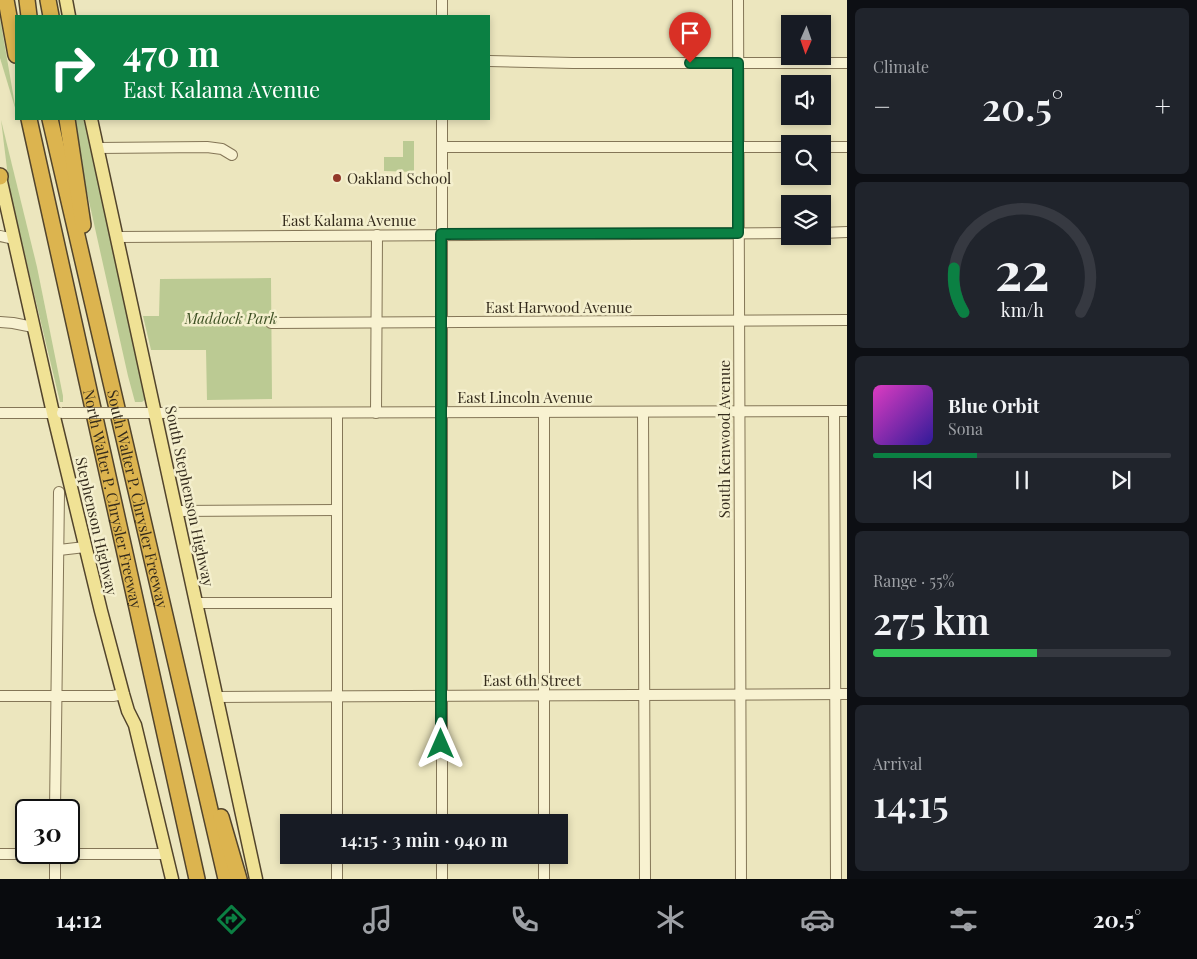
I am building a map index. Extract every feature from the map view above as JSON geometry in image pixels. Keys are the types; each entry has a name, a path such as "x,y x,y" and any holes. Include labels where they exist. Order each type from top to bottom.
{"highway":[{"path":"6,0 15,50"},
{"path":"27,0 30,15"},
{"path":"48,0 51,15"},
{"name":"North Walter P. Chrysler Freeway","path":"29,120 197,879"},
{"name":"South Walter P. Chrysler Freeway","path":"50,120 226,879"},
{"path":"67,120 81,207 88,284"},
{"path":"187,709 239,879"}],"main road":[{"path":"66,0 69,15"},
{"name":"South Stephenson Highway","path":"91,120 256,879"},
{"name":"Stephenson Highway","path":"0,177 33,328 58,413 85,547 123,694 135,725 172,879"}],"street":[{"path":"442,0 442,15"},
{"name":"South Kenwood Avenue","path":"738,0 740,879"},
{"path":"490,61 847,63"},
{"path":"442,120 442,814"},
{"path":"98,148 207,147 222,149 232,156"},
{"path":"442,147 781,147"},
{"path":"831,147 847,147"},
{"path":"831,233 847,232"},
{"name":"East Kalama Avenue","path":"118,237 781,233"},
{"path":"376,413 377,235"},
{"path":"0,236 14,239"},
{"name":"East Harwood Avenue","path":"271,323 847,320"},
{"path":"0,322 33,328"},
{"path":"834,411 836,879"},
{"name":"East Lincoln Avenue","path":"0,413 847,411"},
{"path":"544,412 544,814"},
{"path":"643,412 644,879"},
{"path":"337,413 337,814"},
{"path":"55,799 59,492"},
{"path":"177,511 337,510"},
{"path":"59,550 85,547"},
{"path":"196,603 337,603"},
{"path":"0,696 113,696 123,694"},
{"name":"East 6th Street","path":"217,697 847,694"},
{"path":"0,854 15,854"},
{"path":"80,854 166,854"},
{"path":"55,864 55,879"},
{"path":"337,864 337,879"},
{"path":"442,864 442,879"},
{"path":"544,864 544,879"}],"green space":[{"path":"0,18 15,108 0,58"},
{"path":"1,120 37,267 63,402 60,402 10,193"},
{"path":"74,120 84,120 137,358 148,397 142,402 135,402 128,376 86,188"},
{"path":"403,141 414,141 414,172 384,171 384,157 403,157"},
{"name":"Maddock Park","path":"271,278 272,399 207,400 206,350 151,350 143,316 159,316 160,279"}],"place":[{"name":"Oakland School","path":"337,178"}],"route":[{"path":"441,744 441,234 738,233 738,63 690,63"}]}
